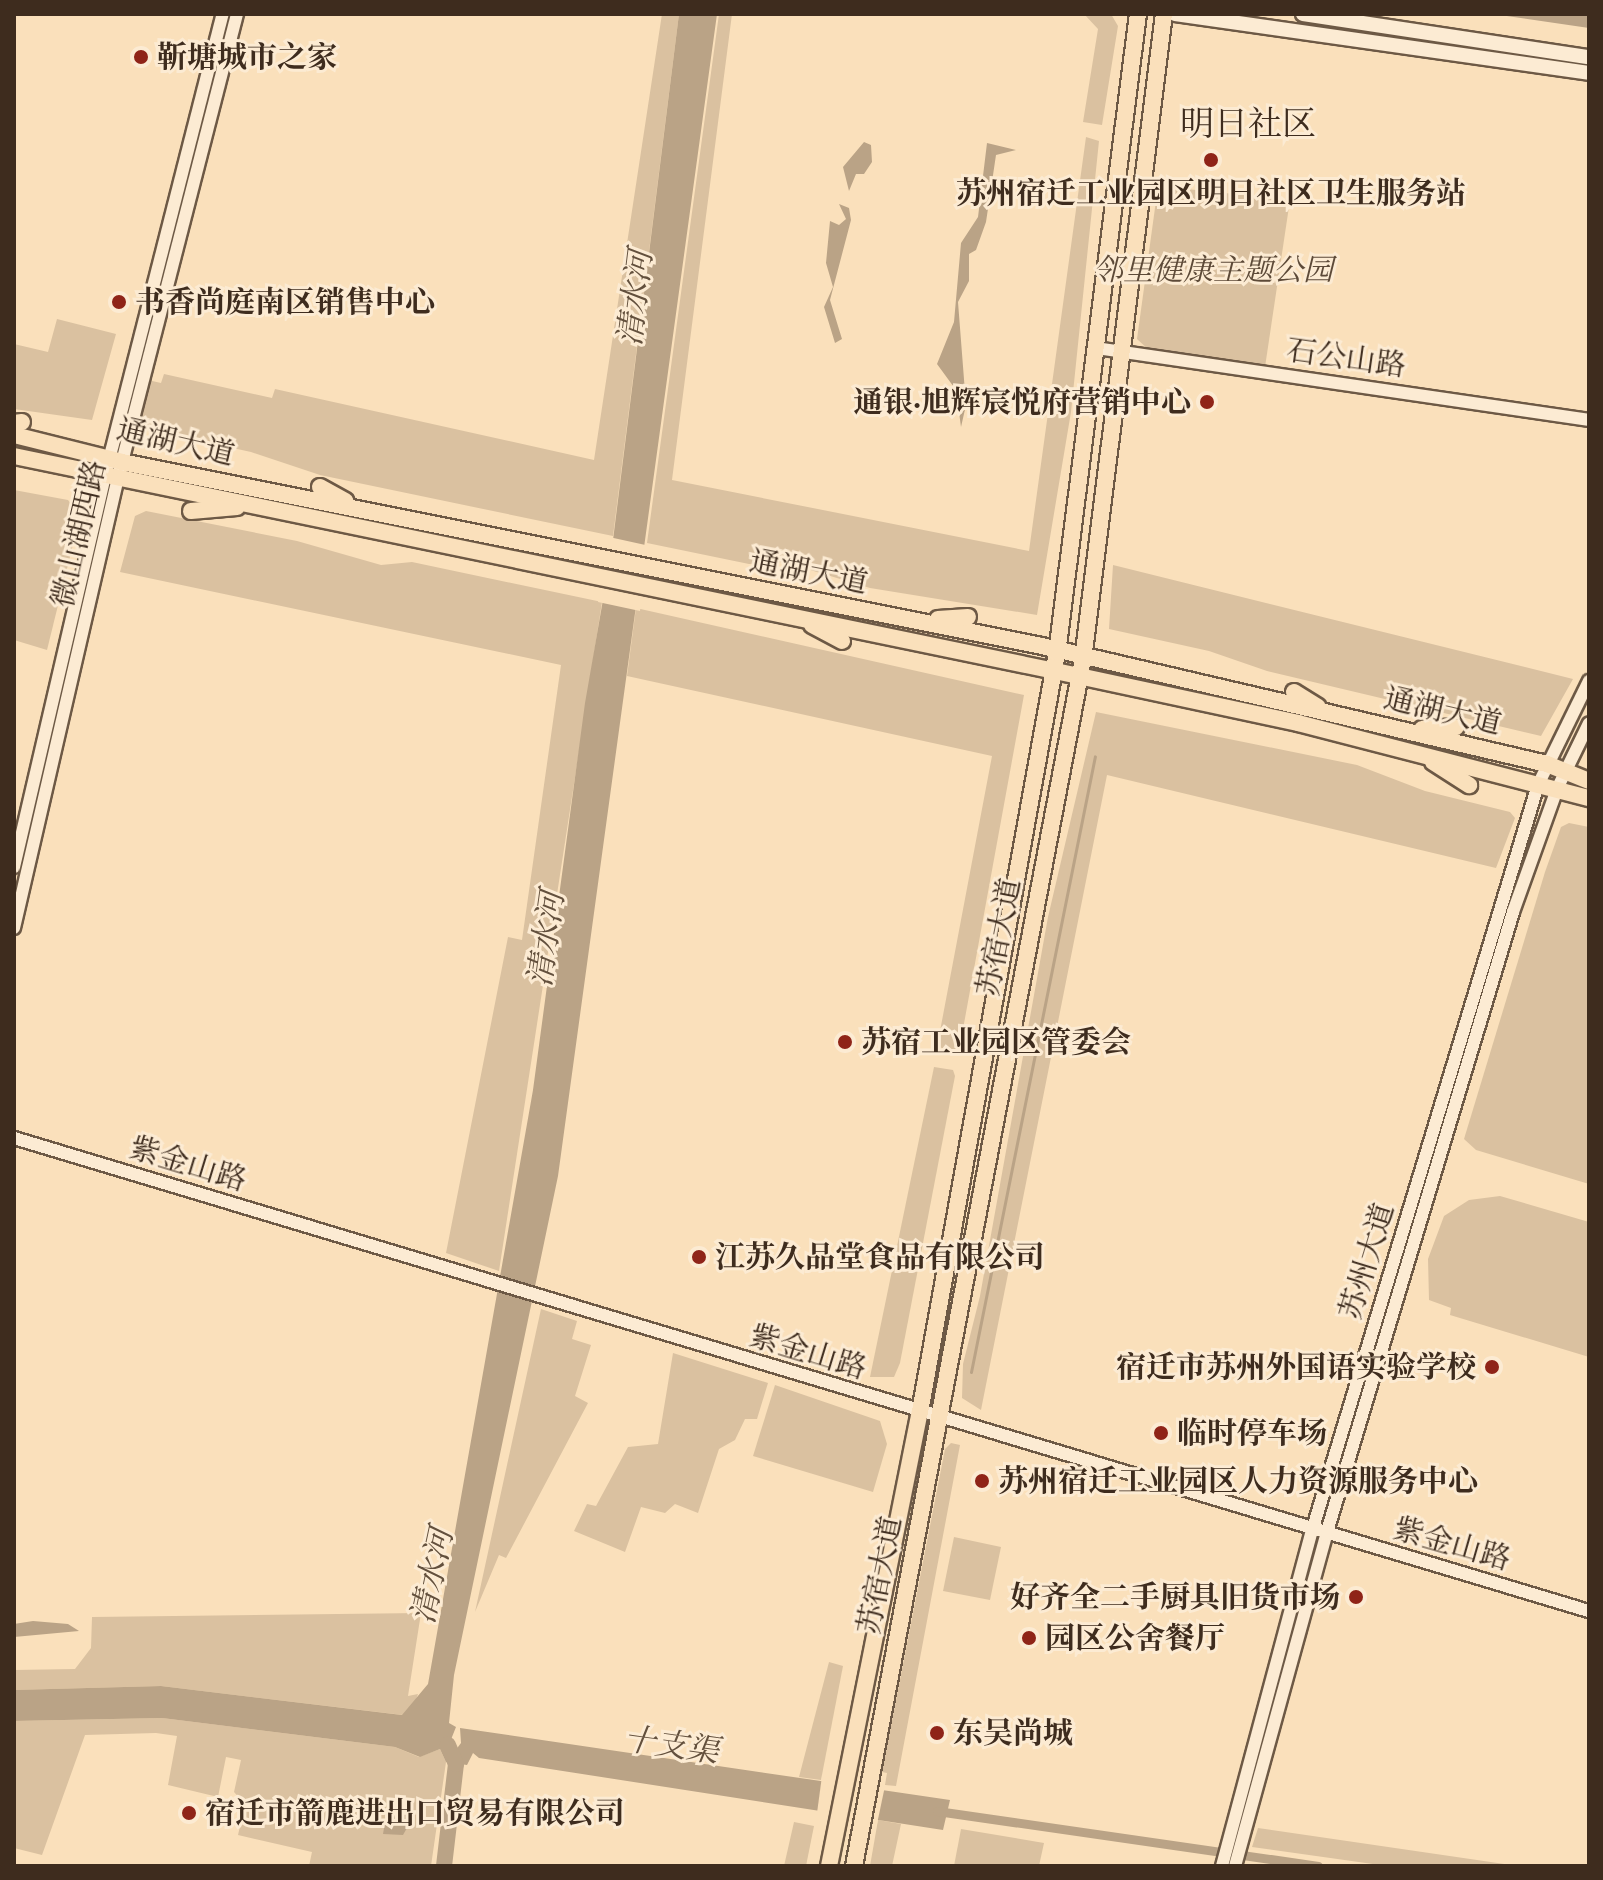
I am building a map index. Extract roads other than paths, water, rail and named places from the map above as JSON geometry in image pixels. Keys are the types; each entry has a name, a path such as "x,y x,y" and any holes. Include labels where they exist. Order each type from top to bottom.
{"main road":[{"name":"苏宿大道","path":"829,1866 920,1412 1056,662 1138,14"},
{"name":"苏宿大道","path":"854,1866 1081,667 1164,14"},
{"path":"1175,14 1589,73"},
{"path":"1303,14 1589,57"},
{"name":"通湖大道","path":"17,427 114,468 253,505 597,575 920,621 1056,662"},
{"name":"通湖大道","path":"14,456 114,468 360,509 597,557 793,615 1330,714 1547,764 1560,782 1589,798"},
{"path":"320,487 360,509"},
{"path":"191,511 253,505"},
{"path":"793,615 842,641"},
{"path":"920,621 968,617"},
{"name":"通湖大道","path":"1081,667 1538,785 1589,781"},
{"path":"1294,692 1330,714"},
{"path":"1403,730 1456,727"},
{"path":"1422,755 1469,785"}],"street":[{"name":"微山湖西路","path":"14,867 223,14"},
{"name":"微山湖西路","path":"14,928 114,468 237,14"},
{"name":"石公山路","path":"1096,348 1589,420"},
{"name":"苏州大道","path":"1235,1866 1236,1826 1312,1531 1538,785 1589,681"},
{"name":"苏州大道","path":"1222,1866 1326,1535 1513,912 1560,782 1589,723"},
{"name":"紫金山路","path":"14,1138 1312,1531 1589,1611"}],"waterway":[{"path":"971,1372 1095,756"},
{"name":"清水河","path":"444,1866 456,1764 448,1745"},
{"name":"十支渠","path":"937,1811 1318,1866"}],"place":[{"name":"靳塘城市之家","path":"141,57"},
{"name":"苏州宿迁工业园区明日社区卫生服务站","path":"1211,160"},
{"name":"书香尚庭南区销售中心","path":"119,302"},
{"name":"通银·旭辉宸悦府营销中心","path":"1207,402"},
{"name":"苏宿工业园区管委会","path":"845,1042"},
{"name":"江苏久品堂食品有限公司","path":"699,1257"},
{"name":"宿迁市苏州外国语实验学校","path":"1492,1367"},
{"name":"临时停车场","path":"1161,1433"},
{"name":"苏州宿迁工业园区人力资源服务中心","path":"982,1481"},
{"name":"好齐全二手厨具旧货市场","path":"1356,1597"},
{"name":"园区公舍餐厅","path":"1029,1638"},
{"name":"东吴尚城","path":"937,1733"},
{"name":"宿迁市箭鹿进出口贸易有限公司","path":"189,1813"}],"district":[{"name":"明日社区","path":"1248,124"}],"park label":[{"name":"邻里健康主题公园","path":"1213,270"}]}
